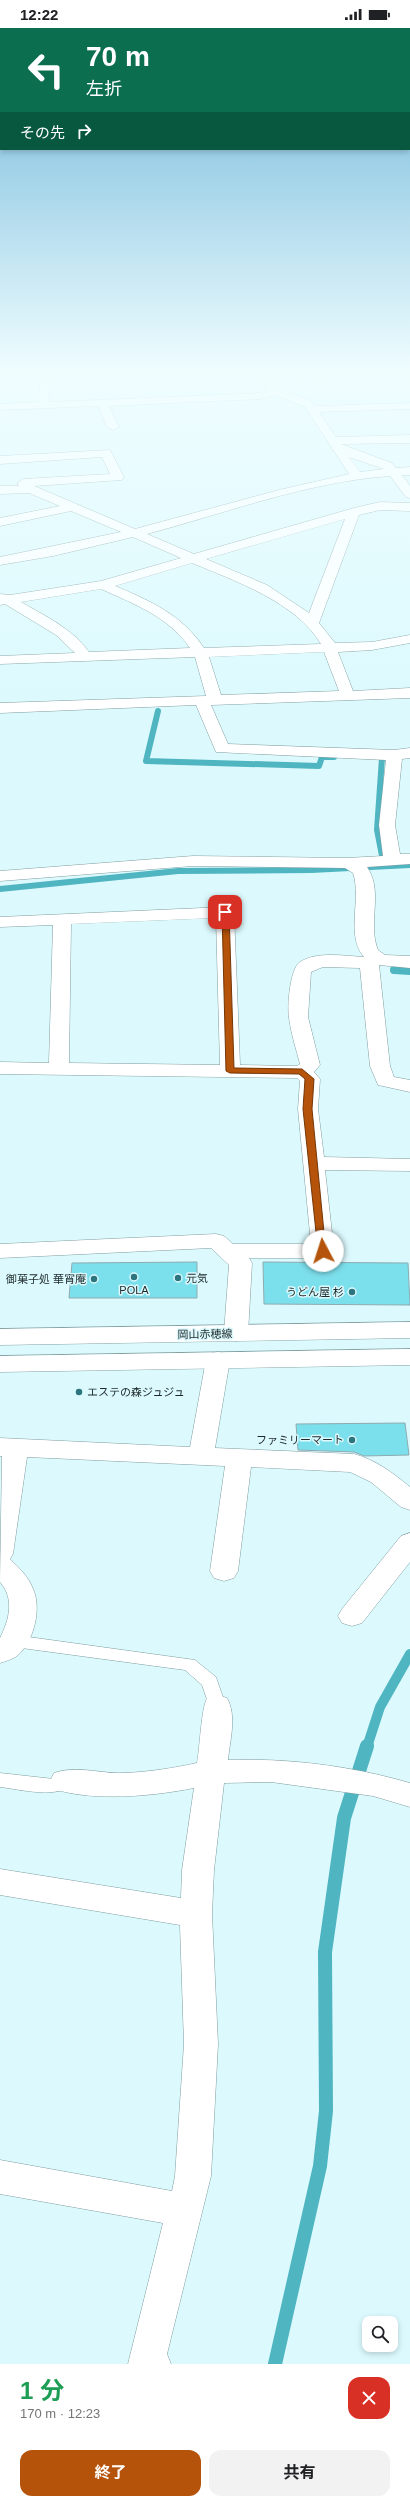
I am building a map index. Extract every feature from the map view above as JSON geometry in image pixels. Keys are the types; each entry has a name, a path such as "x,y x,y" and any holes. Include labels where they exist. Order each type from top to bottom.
{"street":[{"path":"2,485 31,483"},
{"path":"0,561 46,554 135,534 318,483"},
{"path":"401,483 410,494"},
{"path":"2,485 31,489 262,588 306,617 312,624 329,647 348,696"},
{"path":"2,598 102,585 197,559 354,512 380,506 410,507"},
{"path":"0,522 72,507"},
{"path":"312,624 354,512"},
{"path":"102,585 156,608 185,631 200,652 208,701 222,749 402,754 387,825 386,860"},
{"path":"2,598 39,617 61,632 76,644 85,657"},
{"path":"0,660 372,646 410,639"},
{"path":"0,708 410,694"},
{"path":"0,876 193,861 355,867 386,860 410,858"},
{"path":"355,867 364,877 365,932 373,960 380,1066 385,1081 410,1086"},
{"path":"0,922 225,912 230,1071"},
{"path":"59,1068 62,920"},
{"path":"302,1072 310,1065 298,1017 302,970 305,966 316,963 373,960 410,962"},
{"path":"0,1068 302,1072 310,1079 308,1109 315,1163 323,1251 227,1251"},
{"path":"315,1163 410,1165"},
{"path":"0,1251 216,1241 241,1264 236,1333"},
{"name":"岡山赤穂線","path":"0,1337 410,1330"},
{"path":"0,1364 410,1357"},
{"path":"201,1457 218,1360"},
{"path":"0,1554 8,1447 354,1463 380,1476 410,1502"},
{"path":"224,1571 239,1458"},
{"path":"352,1616 410,1543"},
{"path":"0,1565 20,1589 23,1611 7,1646"},
{"path":"152,2364 146,2362 193,2176 201,2044 196,1914 198,1870 217,1730 217,1706"},
{"path":"65,1781 124,1785 174,1780 211,1772 271,1770 355,1781 410,1795"},
{"path":"0,1882 196,1914"},
{"path":"0,2177 184,2210"}],"lane":[{"path":"7,1646 189,1664 210,1682 217,1706"},
{"path":"0,1780 56,1786 65,1781"}],"building":[{"path":"197,1262 197,1298 69,1298 72,1263"},
{"path":"263,1262 408,1263 410,1305 264,1304"},
{"name":"ファミリーマート","path":"405,1423 409,1455 364,1456 354,1452 298,1450 296,1424"}],"waterway":[{"path":"158,711 146,761 319,766 322,757 334,757"},
{"path":"384,866 377,830 382,758 385,757"},
{"path":"0,889 178,871 311,870 410,865"},
{"path":"394,970 410,971"},
{"path":"367,1747 380,1707 410,1654"},
{"path":"275,2364 320,2166 326,2111 325,1952 344,1818 367,1746"}],"place":[{"name":"POLA","path":"134,1277"},
{"name":"元気","path":"178,1278"},
{"name":"御菓子処 華宵庵","path":"94,1279"},
{"name":"うどん屋 杉","path":"352,1292"},
{"name":"エステの森ジュジュ","path":"79,1392"},
{"name":"ファミリーマート","path":"352,1440"}],"route":[{"path":"225,912 230,1071 302,1072 310,1079 308,1109 315,1163 323,1251"}]}
